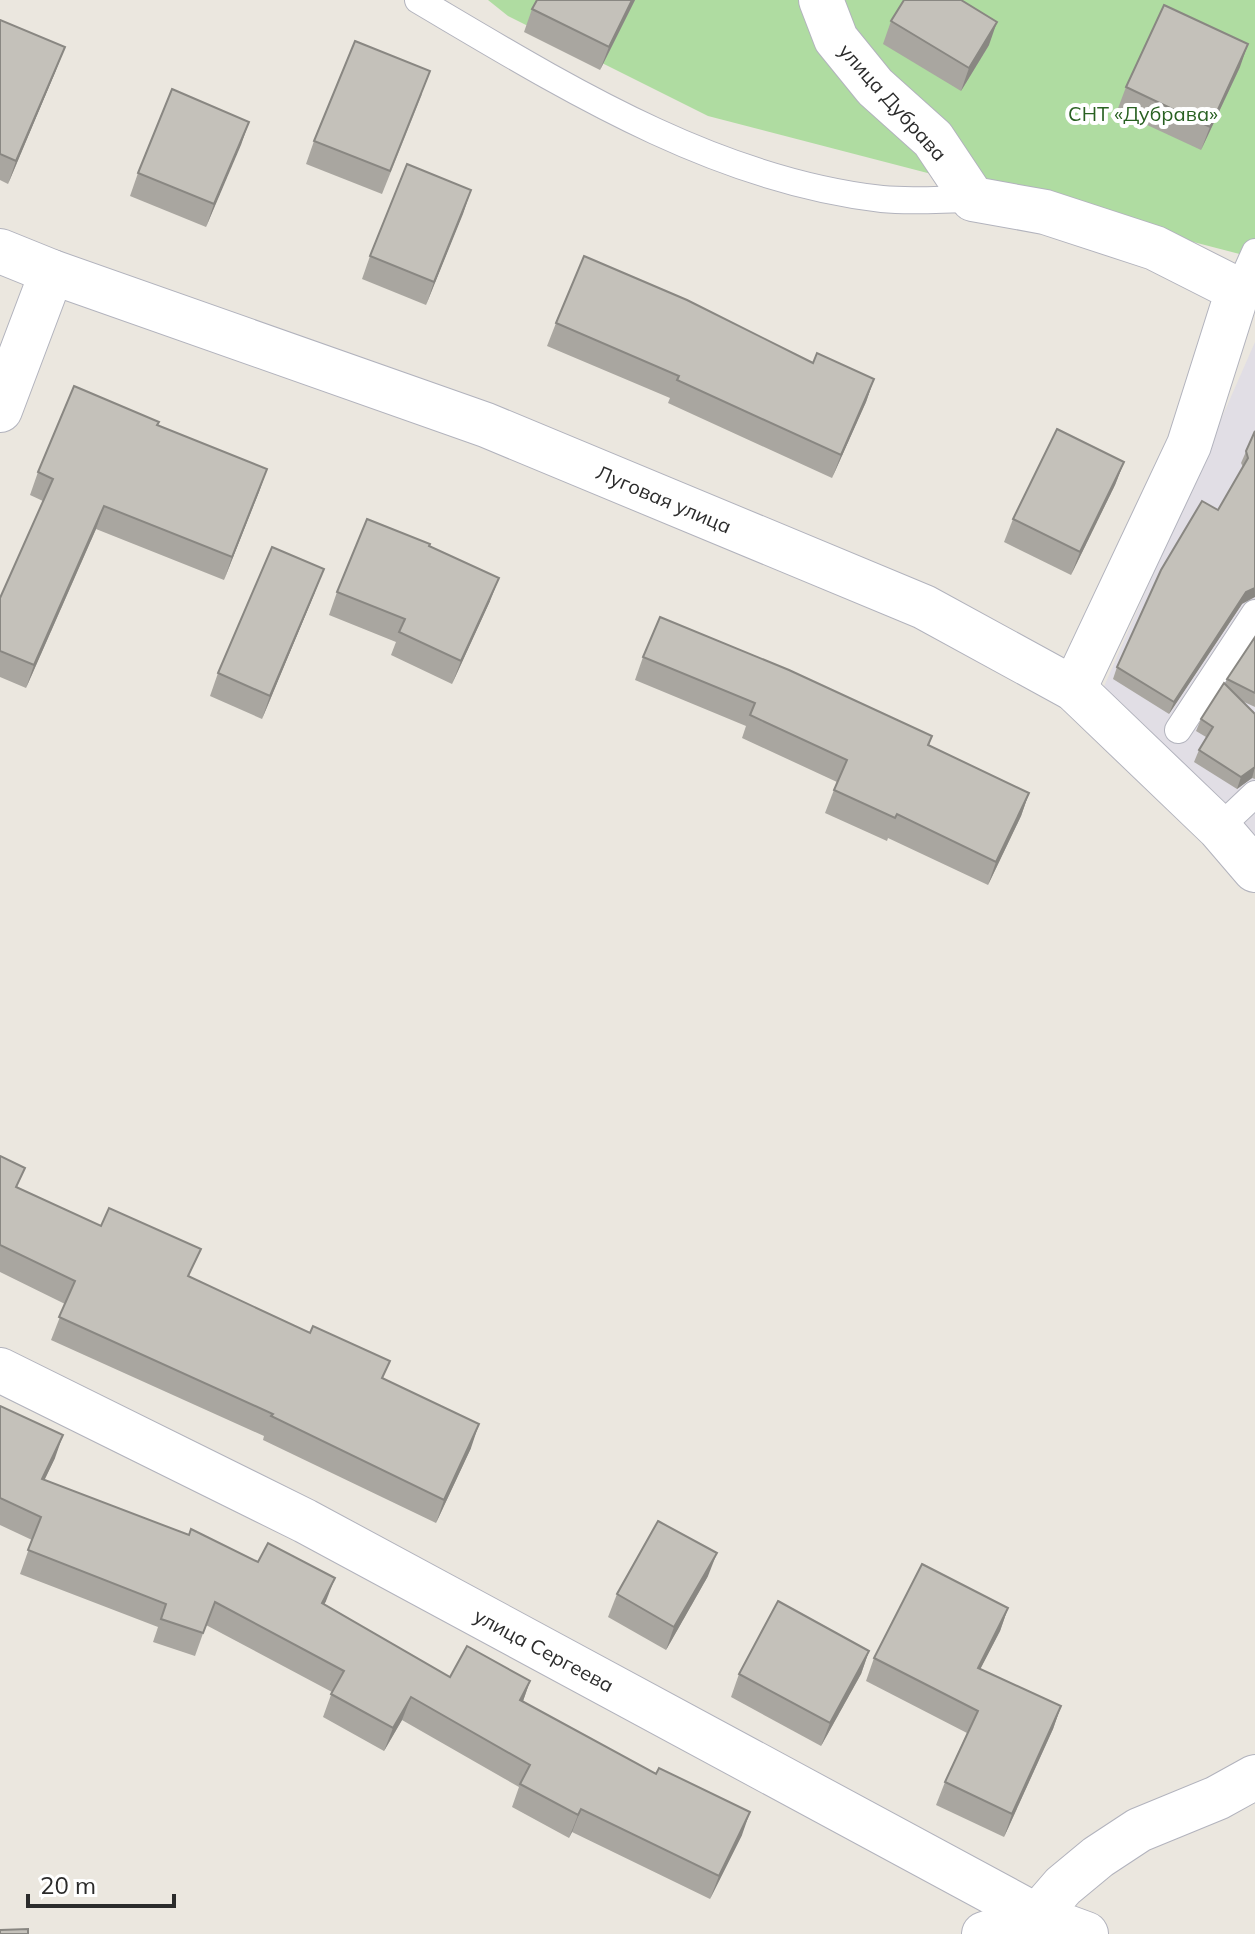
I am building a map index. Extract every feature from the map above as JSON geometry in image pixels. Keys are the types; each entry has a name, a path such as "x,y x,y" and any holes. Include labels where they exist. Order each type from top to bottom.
{"street":[{"name":"улица Дубрава","path":"821,0 836,39 875,87 933,139 973,199"},
{"path":"973,199 1045,212 1249,279 1189,445 1074,689"},
{"name":"Луговая улица","path":"0,251 486,425 924,607 1074,689 1219,828 1255,870"},
{"path":"0,410 52,272"},
{"name":"улица Сергеева","path":"0,1370 305,1521 1037,1916 1086,1934"},
{"path":"984,1934 1037,1916 1074,1877 1139,1830 1217,1798 1255,1777"}],"lane":[{"path":"418,0 559,83 695,149 794,183 884,199 973,199"},
{"path":"1178,730 1255,613"},
{"path":"1219,828 1255,794"}],"shaded area":[{"path":"1255,342 1255,844 1102,691"}],"green space":[{"name":"СНТ «Дубрава»","path":"488,0 1255,0 1255,258 708,116 508,16"}],"building":[{"path":"537,0 632,0 609,47 532,9"},
{"path":"904,0 961,0 997,22 969,68 891,21"},
{"path":"1164,5 1248,44 1210,127 1126,87"},
{"path":"0,20 65,47 16,161 0,154"},
{"path":"355,41 430,71 390,171 314,141"},
{"path":"172,89 249,122 214,204 138,173"},
{"path":"407,164 471,190 434,282 370,256"},
{"path":"584,256 687,300 813,363 817,353 874,379 841,455 677,380 679,376 556,323"},
{"path":"74,386 159,422 157,425 267,469 232,557 104,506 34,665 0,651 0,598 53,479 38,472"},
{"path":"1057,429 1124,462 1080,552 1013,519"},
{"path":"1255,431 1255,588 1246,592 1174,702 1117,667 1161,570 1202,501 1218,510 1248,458 1246,451"},
{"path":"367,519 430,544 499,578 461,661 399,632 405,619 337,592"},
{"path":"272,547 324,569 270,696 218,673"},
{"path":"660,617 789,670 932,736 928,745 1029,793 996,862 897,814 895,818 834,790 847,760 750,715 755,703 643,657"},
{"path":"1255,637 1255,693 1227,679"},
{"path":"1224,683 1255,714 1255,767 1241,777 1199,750 1213,727 1201,719"},
{"path":"0,1156 25,1168 16,1187 101,1226 109,1208 201,1249 188,1276 310,1333 313,1326 390,1361 382,1378 479,1424 444,1500 271,1416 273,1414 59,1317 75,1281 0,1245"},
{"path":"0,1406 63,1435 42,1479 189,1535 191,1529 258,1562 268,1543 335,1578 322,1603 450,1677 467,1646 530,1681 520,1700 656,1774 659,1768 750,1812 719,1876 581,1809 578,1815 520,1784 530,1765 411,1697 393,1728 331,1694 344,1671 215,1602 203,1633 161,1619 166,1604 28,1550 41,1517 0,1498"},
{"path":"658,1521 717,1553 674,1627 617,1594"},
{"path":"922,1564 1008,1608 978,1668 1061,1706 1012,1814 945,1782 978,1711 874,1658"},
{"path":"778,1601 869,1651 830,1723 739,1674"},
{"path":"28,1929 28,1934 0,1934 0,1930"}]}
